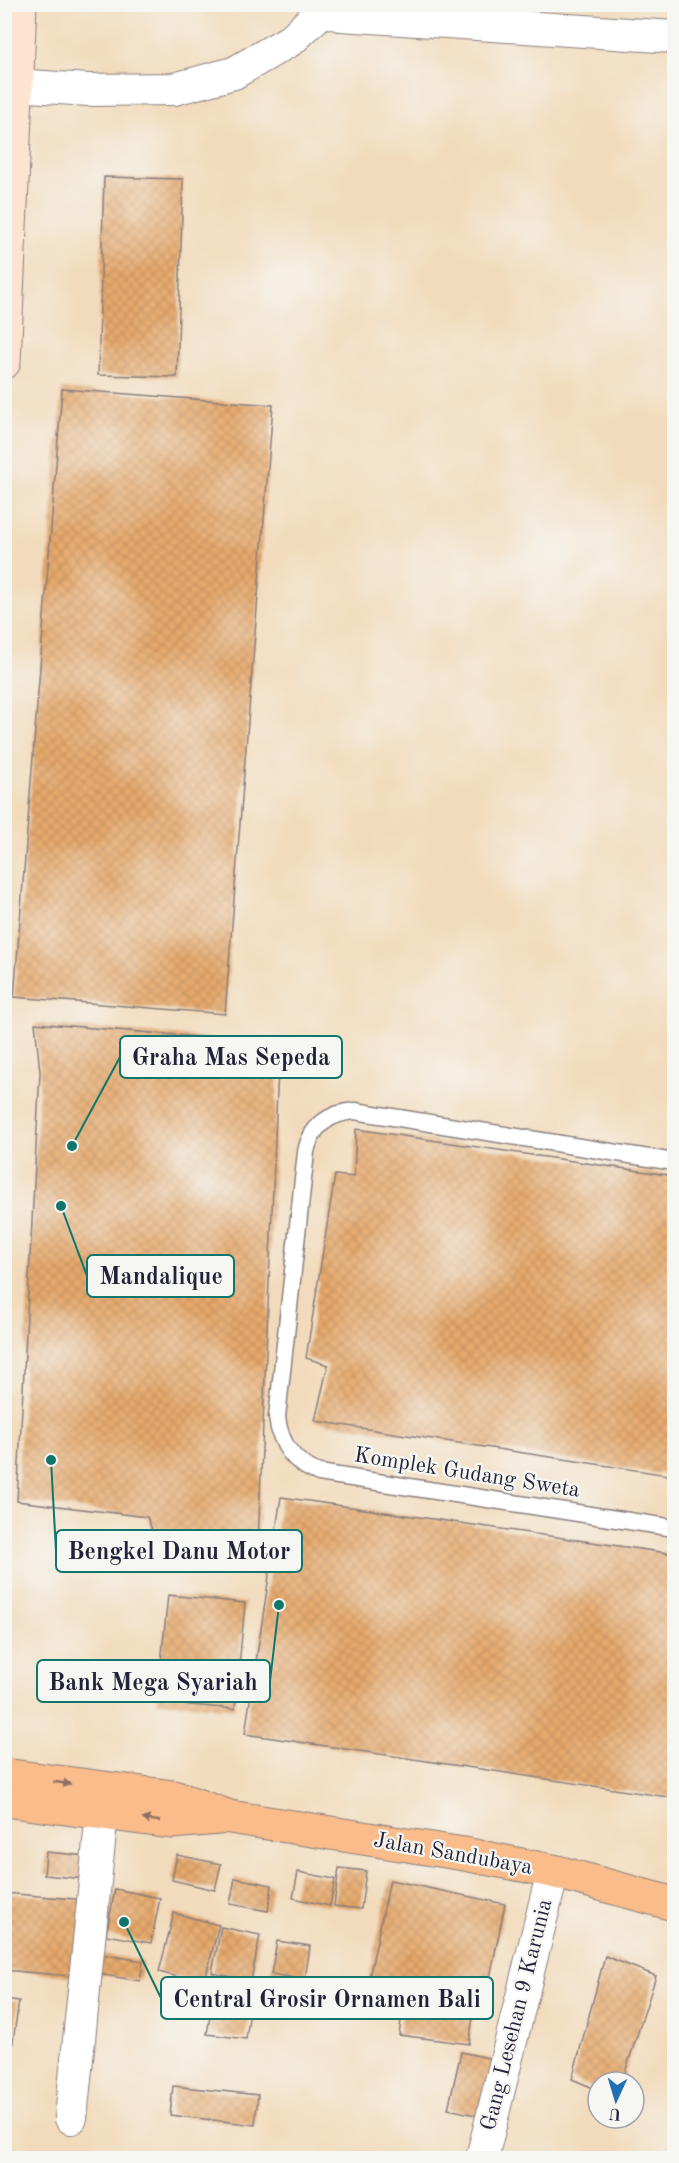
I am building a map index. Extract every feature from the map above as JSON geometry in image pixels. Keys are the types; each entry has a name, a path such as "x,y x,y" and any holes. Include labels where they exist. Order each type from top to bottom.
{"highway":[{"name":"Jalan Sandubaya","path":"4,1775 174,1797 230,1817 464,1854 553,1871 675,1904"},
{"name":"Jalan Sandubaya","path":"4,1800 171,1822 230,1817"}],"main road":[{"path":"4,362 20,4"}],"street":[{"path":"16,85 88,90 174,89 234,73 291,40 319,7 341,15 675,37"},
{"path":"71,2118 102,1813"},
{"name":"Gang Lesehan 9 Karunia","path":"482,2158 553,1871"}],"lane":[{"name":"Komplek Gudang Sweta","path":"675,1162 355,1111 339,1113 325,1120 314,1130 306,1152 278,1409 278,1426 283,1443 294,1459 318,1473 675,1528"}],"building":[{"path":"104,177 183,179 177,377 98,375"},
{"path":"62,389 273,405 225,1014 14,997"},
{"path":"35,1023 279,1044 257,1568 166,1566 147,1517 17,1501 40,1072"},
{"path":"356,1129 674,1176 674,1476 315,1421 328,1365 306,1358 335,1175 354,1177"},
{"path":"281,1497 674,1554 674,1798 245,1734"},
{"path":"168,1595 245,1603 235,1709 157,1702"},
{"path":"46,1852 88,1856 85,1879 44,1875"},
{"path":"177,1855 221,1864 215,1890 172,1880"},
{"path":"339,1868 366,1871 361,1909 334,1906"},
{"path":"298,1872 335,1879 330,1906 293,1898"},
{"path":"235,1878 272,1885 268,1911 230,1904"},
{"path":"390,1880 505,1904 485,2002 369,1978"},
{"path":"115,1889 160,1898 151,1943 106,1935"},
{"path":"4,1893 86,1900 80,1977 4,1970"},
{"path":"174,1913 219,1925 204,1984 159,1972"},
{"path":"221,1927 260,1935 251,1981 212,1973"},
{"path":"277,1941 310,1946 305,1980 271,1974"},
{"path":"100,1954 143,1961 140,1981 97,1974"},
{"path":"605,1956 656,1976 626,2070 586,2070 586,2085 572,2079"},
{"path":"213,1998 251,2004 246,2039 207,2034"},
{"path":"4,1999 19,2001 10,2061 4,2061"},
{"path":"404,1999 474,2009 469,2044 399,2035"},
{"path":"461,2052 502,2061 489,2118 448,2109"},
{"path":"4,2079 11,2079 7,2137 4,2137"},
{"path":"173,2086 258,2095 255,2125 170,2115"},
{"path":"29,2153 57,2157 57,2158 28,2158"}],"place":[{"name":"Graha Mas Sepeda","path":"72,1146"},
{"name":"Mandalique","path":"61,1206"},
{"name":"Bengkel Danu Motor","path":"51,1460"},
{"name":"Bank Mega Syariah","path":"279,1605"},
{"name":"Central Grosir Ornamen Bali","path":"124,1922"}]}
